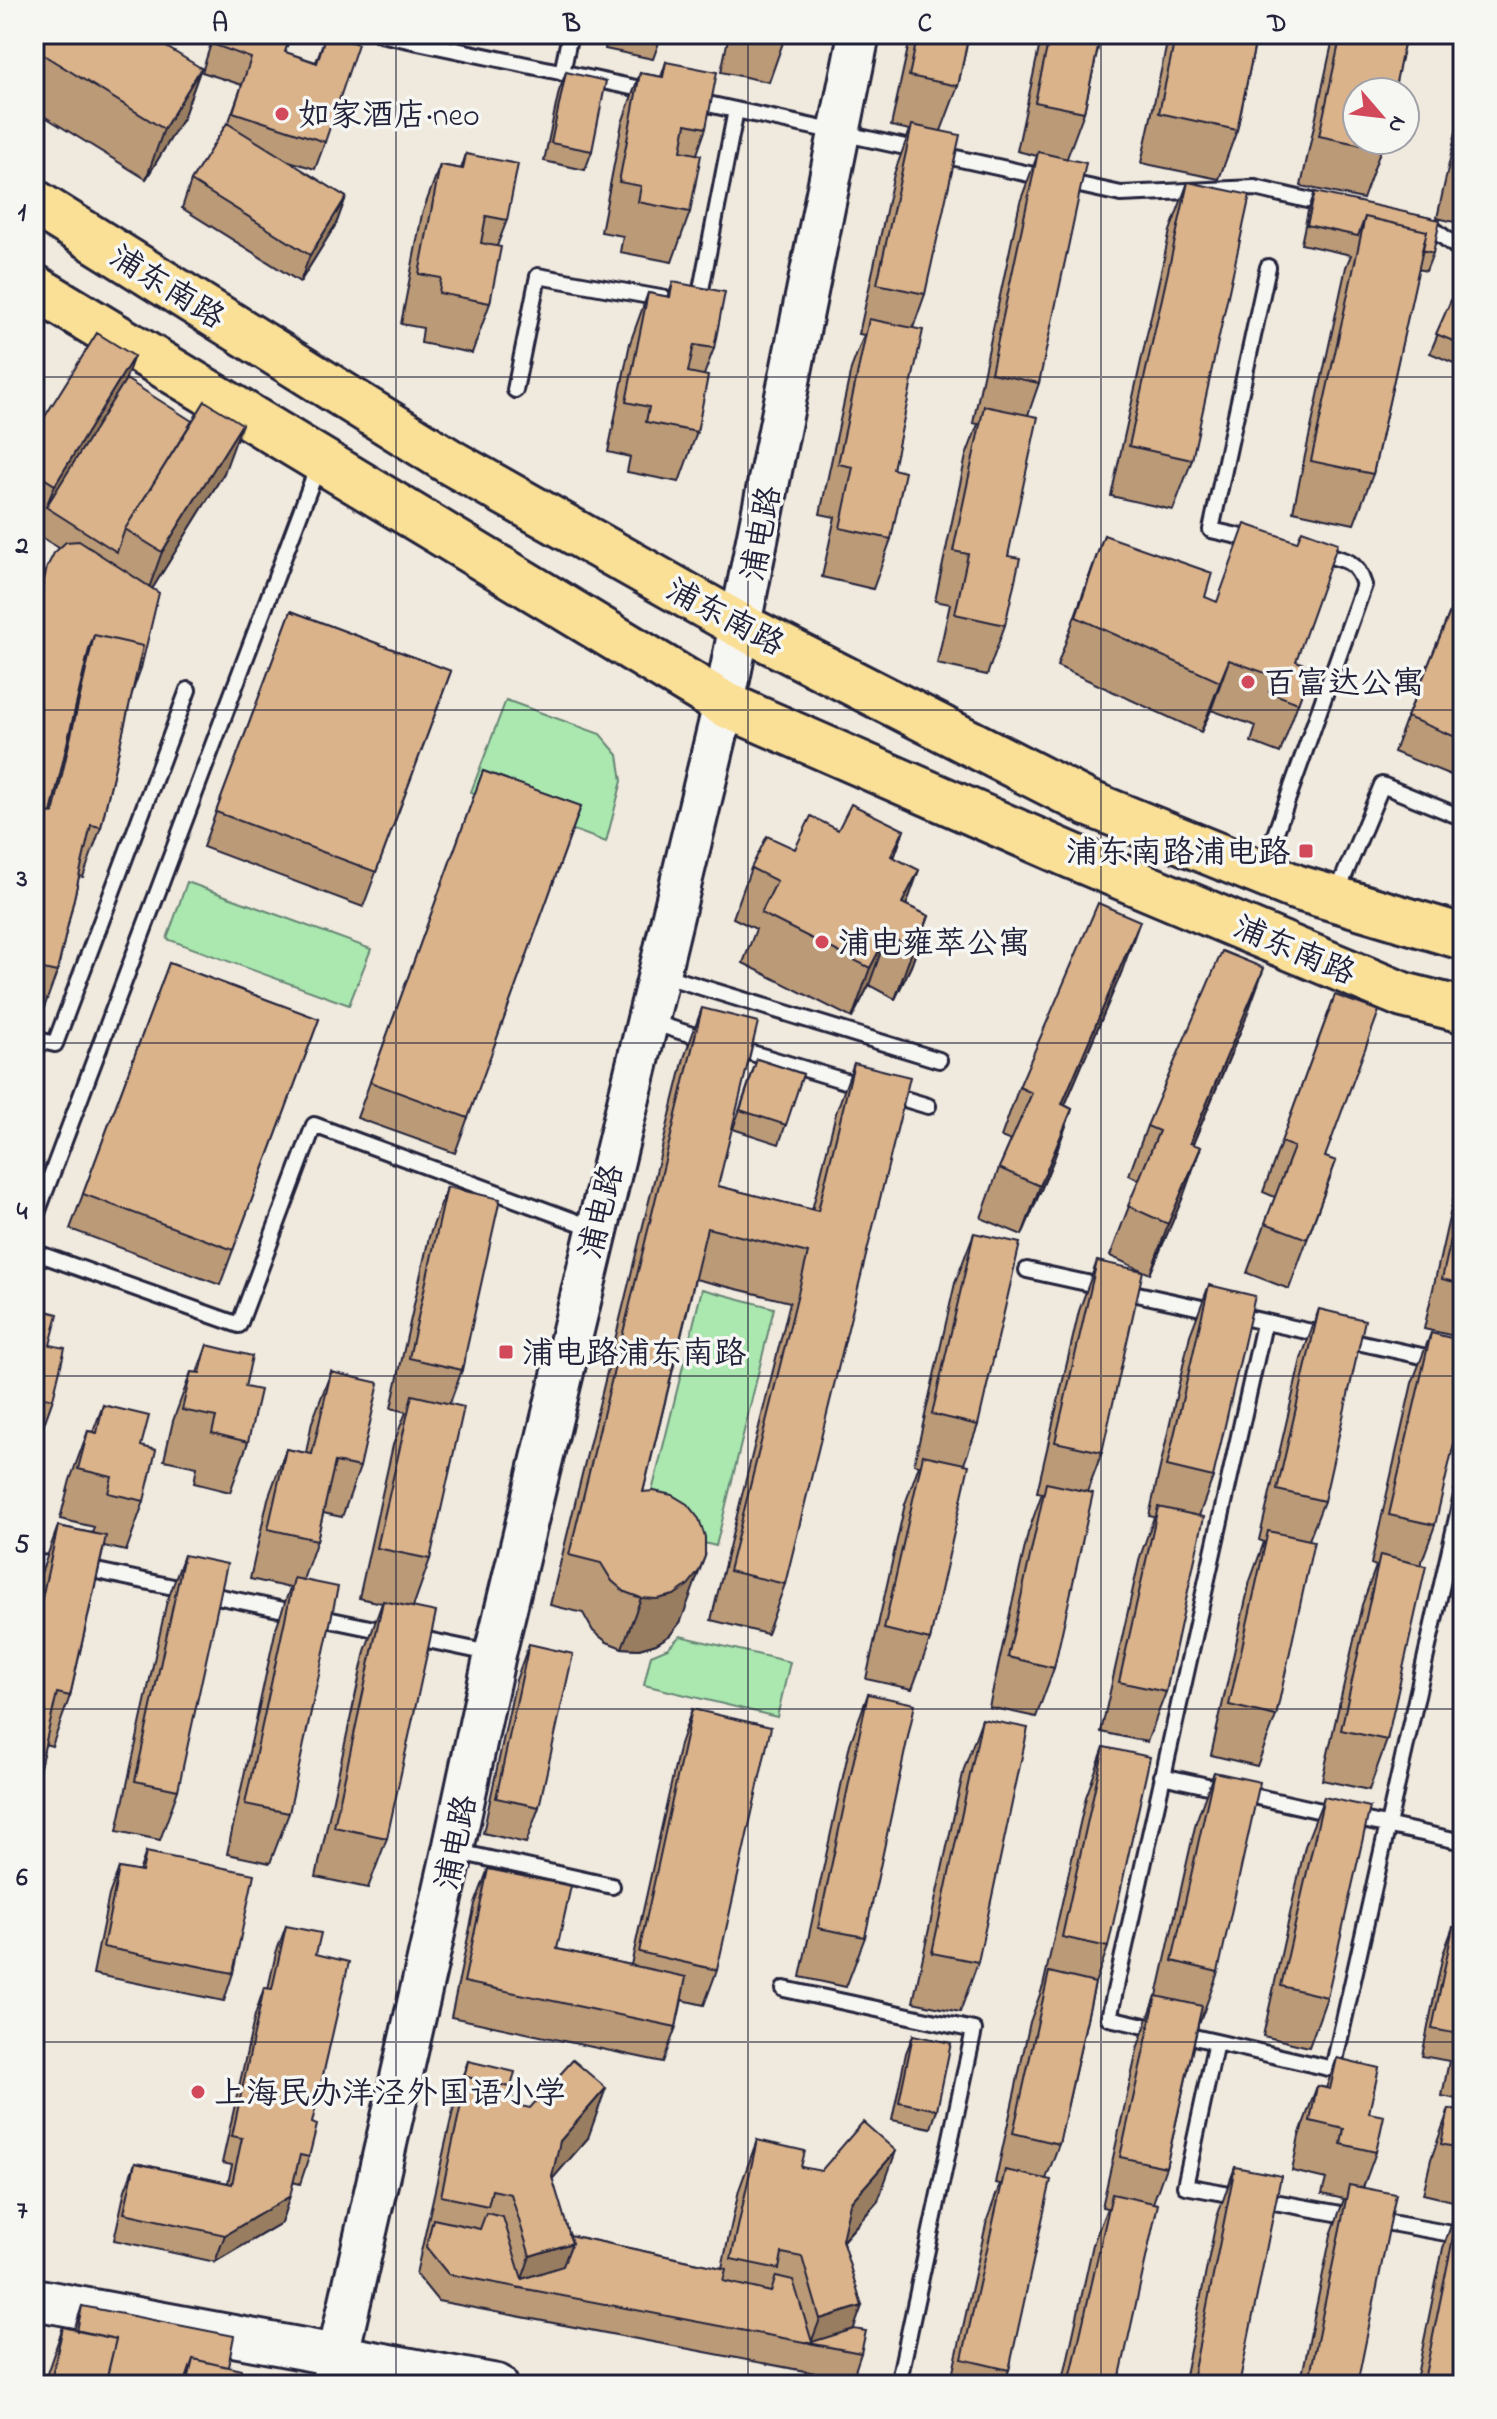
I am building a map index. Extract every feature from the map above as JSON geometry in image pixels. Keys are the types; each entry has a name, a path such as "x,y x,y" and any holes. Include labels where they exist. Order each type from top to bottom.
{"main road":[{"name":"浦东南路","path":"34,202 452,463 741,626 1088,803 1261,873 1335,899 1463,937"},
{"name":"浦东南路","path":"34,287 724,704 1086,862 1403,995 1463,1010"}],"street":[{"name":"浦电路","path":"334,2370 495,1654 724,704 859,34"},
{"path":"34,2299 334,2370 497,2385"}],"lane":[{"path":"380,34 1121,194 1255,188 1343,208"},
{"path":"562,73 570,34"},
{"path":"515,390 538,276 698,305 736,110"},
{"path":"1402,221 1432,228 1463,252"},
{"path":"1268,267 1211,530 1271,544"},
{"path":"34,1221 320,459"},
{"path":"1261,873 1364,585 1359,570 1346,560 1301,550"},
{"path":"34,1039 55,1044 188,690"},
{"path":"1335,899 1382,785 1463,818"},
{"path":"658,974 939,1060"},
{"path":"647,1021 928,1106"},
{"path":"34,1252 239,1325 314,1125 596,1229"},
{"path":"1027,1270 1463,1365"},
{"path":"1264,1324 1109,2018 1333,2069 1463,1491"},
{"path":"34,1563 63,1564 495,1654"},
{"path":"1162,1776 1463,1842"},
{"path":"453,1850 612,1886"},
{"path":"784,1989 974,2030 898,2385"},
{"path":"1216,2042 1185,2186 1463,2236"}],"green space":[{"path":"506,700 600,734 618,755 622,781 606,842 471,792"},
{"path":"187,882 371,949 349,1005 167,939"},
{"path":"702,1289 774,1308 716,1546 643,1528"},
{"path":"680,1636 790,1662 777,1717 644,1685 651,1655 668,1648"}],"building":[{"path":"34,34 145,34 201,68 164,129 34,49"},
{"name":"如家酒店·neo","path":"215,34 291,34 285,52 317,63 326,34 358,44 325,142 233,112 251,58 212,44"},
{"path":"918,34 969,34 958,86 909,76"},
{"path":"1050,34 1101,34 1084,112 1035,102"},
{"path":"1176,34 1257,34 1237,130 1159,113"},
{"path":"1341,34 1406,34 1397,76 1341,76 1341,141 1319,136"},
{"path":"666,62 717,72 706,128 686,124 681,151 701,155 690,212 638,202 641,186 619,182 640,73 663,77"},
{"path":"566,72 606,81 592,151 551,143"},
{"path":"227,123 346,197 310,255 191,181"},
{"path":"912,125 960,135 925,294 877,284"},
{"path":"1463,134 1463,170 1456,168"},
{"path":"1038,152 1086,163 1039,383 991,373"},
{"path":"466,154 518,164 507,220 486,216 481,243 501,247 490,303 439,293 441,278 419,274 440,165 463,169"},
{"path":"1188,182 1250,195 1192,460 1129,446"},
{"path":"1315,192 1440,220 1433,253 1422,250 1427,231 1365,217 1358,236 1307,225"},
{"path":"1365,217 1427,231 1373,474 1311,461"},
{"path":"1463,273 1463,345 1436,334"},
{"path":"673,282 725,292 714,348 694,345 688,372 708,376 697,432 646,422 649,407 626,402 648,293 670,297"},
{"path":"869,319 923,330 893,469 905,472 891,539 840,528 853,467 838,464"},
{"path":"97,333 134,356 55,485 34,472 34,434"},
{"path":"126,379 192,421 125,529 117,552 46,507"},
{"path":"205,401 242,424 162,552 125,529"},
{"path":"984,406 1038,417 1008,556 1020,558 1005,625 955,614 968,554 953,551"},
{"path":"1245,524 1297,542 1302,530 1338,543 1296,661 1311,667 1298,703 1269,692 1274,676 1229,660 1220,682 1076,617 1104,535 1212,573 1205,597 1217,602"},
{"path":"79,541 159,593 141,668 138,667 143,646 94,635 51,813 42,811 37,826 34,825 34,624 47,567 54,553 66,542"},
{"path":"1463,580 1463,740 1407,717"},
{"path":"291,611 451,671 376,872 216,812"},
{"path":"94,635 143,646 101,827 91,825 57,972 34,967 34,848 42,811 53,814"},
{"path":"483,771 581,806 468,1118 370,1082"},
{"path":"851,804 904,830 891,856 919,870 902,903 929,916 913,949 887,935 870,968 761,913 777,881 751,868 767,836 795,849 811,816 838,830"},
{"path":"1098,903 1140,921 1062,1104 1072,1109 1040,1186 999,1168 1032,1093 1019,1087"},
{"path":"1222,951 1264,968 1190,1143 1201,1147 1168,1224 1128,1206 1159,1131 1147,1126"},
{"path":"169,963 319,1019 233,1250 83,1194"},
{"path":"1335,995 1379,1011 1325,1157 1336,1161 1307,1239 1265,1223 1294,1147 1281,1142"},
{"path":"702,1008 758,1022 718,1186 818,1211 854,1063 910,1077 785,1584 729,1571 808,1253 707,1228 643,1492 672,1495 687,1504 699,1519 705,1537 705,1556 699,1571 688,1585 674,1595 657,1599 641,1598 625,1592 612,1581 601,1563 569,1555"},
{"path":"34,1009 42,1011 34,1045"},
{"path":"757,1059 803,1074 786,1125 740,1110"},
{"path":"447,1187 500,1199 462,1370 409,1358"},
{"path":"1463,1187 1463,1284 1442,1279"},
{"path":"974,1233 1020,1243 978,1425 932,1414"},
{"path":"1097,1261 1143,1271 1102,1452 1055,1442"},
{"path":"1209,1285 1255,1296 1213,1477 1167,1466"},
{"path":"34,1308 58,1314 50,1345 65,1348 53,1399 34,1395"},
{"path":"1319,1309 1365,1320 1324,1501 1277,1490"},
{"path":"1431,1333 1463,1341 1463,1404 1435,1525 1389,1515"},
{"path":"207,1345 252,1356 245,1387 260,1390 248,1442 212,1433 216,1417 182,1410 191,1372 200,1373"},
{"path":"331,1372 379,1383 360,1467 335,1462 317,1540 268,1529 286,1449 312,1454"},
{"path":"412,1395 464,1407 430,1559 377,1548"},
{"path":"103,1405 149,1416 141,1446 156,1450 144,1501 108,1493 112,1477 78,1469 88,1431 97,1433"},
{"path":"923,1455 969,1465 930,1640 884,1629"},
{"path":"1046,1483 1093,1493 1054,1668 1008,1657"},
{"path":"1158,1507 1204,1517 1166,1692 1119,1682"},
{"path":"58,1526 106,1536 70,1696 57,1693 39,1771 34,1770 34,1634"},
{"path":"1268,1531 1314,1541 1276,1716 1229,1705"},
{"path":"184,1555 227,1564 178,1790 135,1781"},
{"path":"1380,1555 1426,1566 1387,1740 1341,1730"},
{"path":"294,1578 338,1587 289,1813 245,1804"},
{"path":"383,1601 436,1612 387,1838 334,1827"},
{"path":"529,1644 573,1654 539,1807 496,1798"},
{"path":"868,1694 915,1704 865,1937 818,1928"},
{"path":"692,1709 771,1727 717,1970 639,1952"},
{"path":"982,1719 1028,1728 978,1962 932,1953"},
{"path":"1104,1747 1150,1757 1108,1947 1062,1937"},
{"path":"1214,1772 1260,1782 1218,1972 1172,1961"},
{"path":"1324,1797 1370,1807 1327,1997 1281,1986"},
{"path":"146,1852 254,1874 233,1973 103,1947 119,1868 142,1872"},
{"path":"488,1869 571,1886 557,1949 686,1977 676,2027 464,1982"},
{"path":"286,1926 321,1933 316,1954 349,1962 312,2123 317,2125 309,2157 300,2155 290,2196 225,2235 124,2213 135,2163 232,2184 242,2138 232,2136 264,1988 272,1989"},
{"path":"1453,1927 1463,1929 1463,2071 1452,2069 1459,2034 1432,2029"},
{"path":"1049,1972 1095,1983 1059,2144 1013,2133"},
{"path":"1156,1996 1202,2006 1166,2167 1120,2157"},
{"path":"913,2035 951,2043 937,2110 899,2102"},
{"path":"1337,2058 1379,2068 1369,2113 1384,2116 1376,2152 1341,2144 1344,2129 1310,2121 1317,2086 1330,2089"},
{"path":"573,2060 606,2088 560,2141 552,2177 572,2243 530,2256 511,2194 492,2190 488,2206 441,2196 467,2077 514,2088 511,2104 530,2108"},
{"path":"468,2061 515,2072 511,2087 467,2077 459,2100"},
{"path":"1463,2105 1463,2149 1441,2144 1449,2109 1461,2112"},
{"path":"863,2122 896,2151 850,2203 842,2240 862,2306 820,2319 802,2257 782,2253 779,2269 731,2259 757,2140 805,2151 801,2167 821,2171"},
{"path":"1235,2167 1281,2176 1239,2385 1191,2385"},
{"path":"1005,2170 1051,2180 1009,2370 962,2359"},
{"path":"1349,2185 1396,2194 1357,2385 1308,2385"},
{"path":"1112,2194 1158,2204 1118,2385 1069,2384"},
{"path":"1461,2199 1463,2385 1423,2385"},
{"path":"486,2213 503,2217 522,2279 563,2266 572,2243 569,2235 726,2269 723,2281 771,2292 776,2276 793,2280 812,2342 854,2329 866,2331 861,2353 448,2274 426,2247 433,2219 480,2229"},
{"path":"82,2306 234,2336 228,2367 193,2359 184,2385 151,2385 107,2376 116,2339 77,2331"},
{"path":"63,2327 116,2339 105,2385 50,2385"},
{"path":"193,2359 241,2370 237,2385 187,2385"}],"place":[{"name":"如家酒店·neo","path":"282,114"},
{"name":"百富达公寓","path":"1248,682"},
{"name":"浦东南路浦电路","path":"1306,851"},
{"name":"浦电雍萃公寓","path":"822,942"},
{"name":"浦电路浦东南路","path":"506,1352"},
{"name":"上海民办洋泾外国语小学","path":"198,2092"}]}
